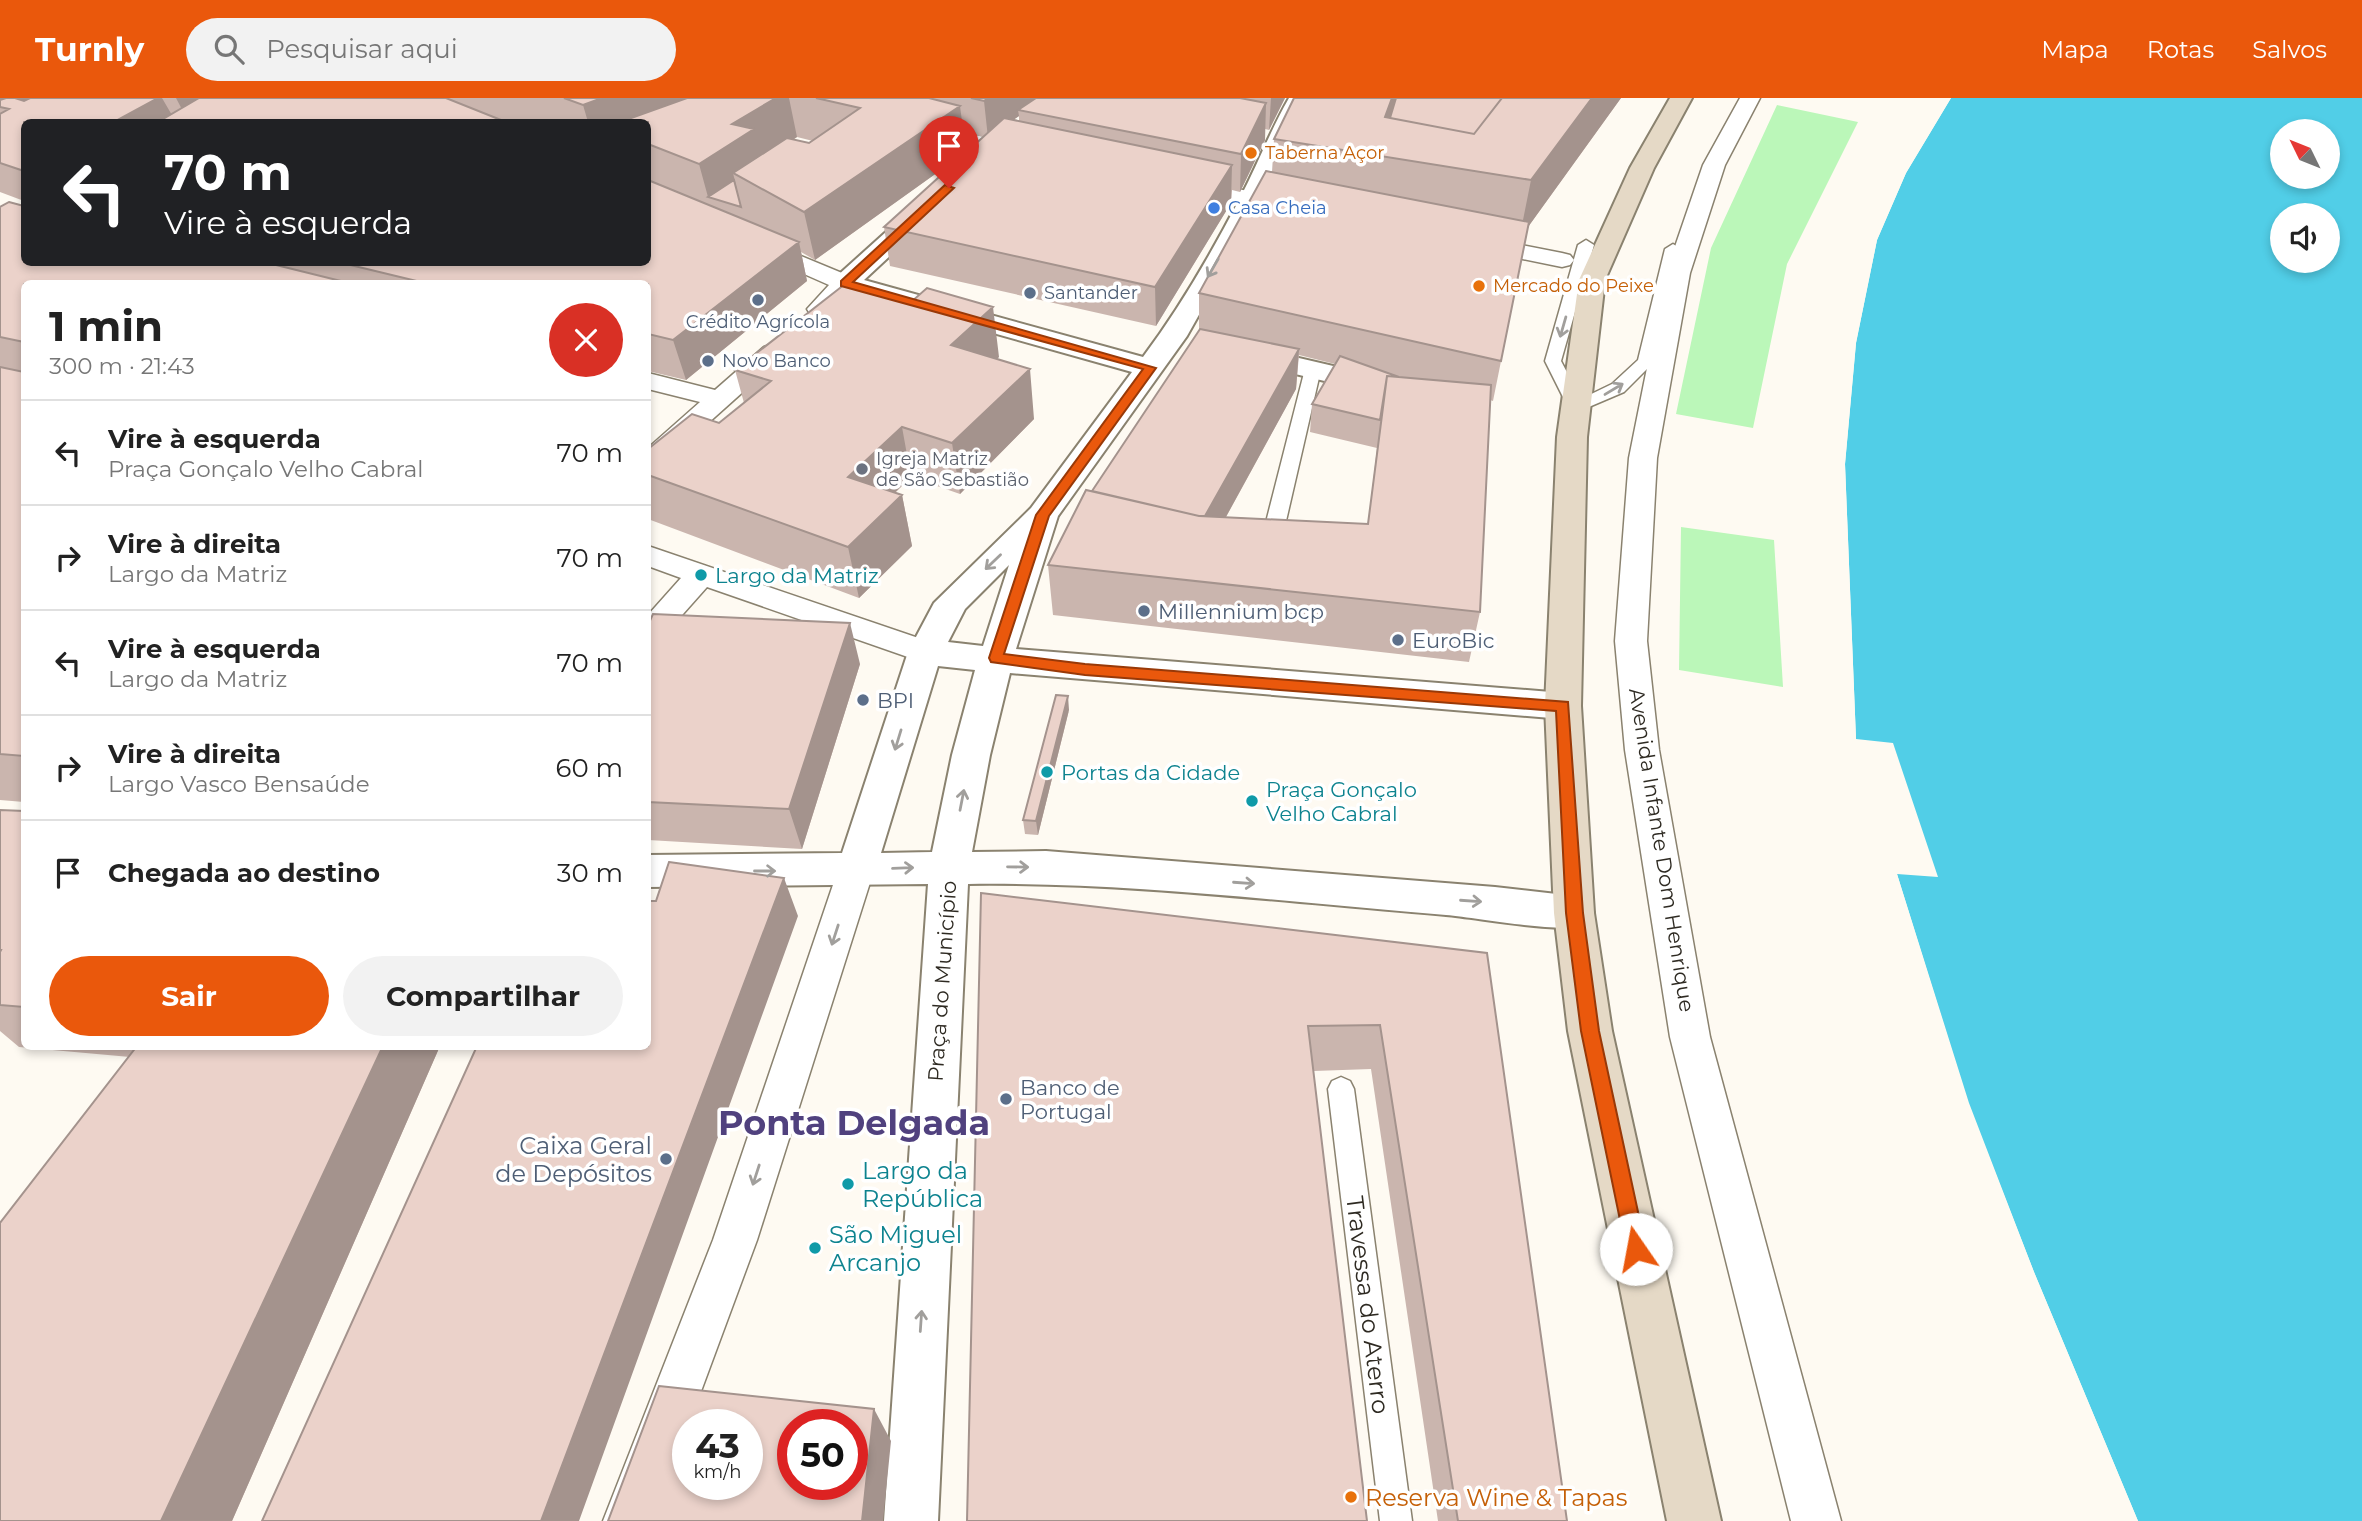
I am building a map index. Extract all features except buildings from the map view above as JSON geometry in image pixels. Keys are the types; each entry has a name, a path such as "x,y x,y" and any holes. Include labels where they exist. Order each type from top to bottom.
{"main road":[{"path":"1681,98 1642,168 1592,280 1572,450 1563,706 1574,913 1590,1031 1694,1521"}],"street":[{"path":"1199,342 1278,136 1300,98"},
{"name":"Avenida Infante Dom Henrique","path":"1750,98 1714,165 1678,273 1643,458 1631,641 1642,750 1690,1037 1754,1293 1816,1521"},
{"path":"893,126 1001,147 1025,142"},
{"path":"1251,131 1278,136"},
{"path":"970,169 1001,147"},
{"path":"1159,180 1306,210"},
{"path":"651,459 797,330 939,197"},
{"path":"734,235 845,283 1150,368"},
{"path":"1454,239 1562,260"},
{"path":"628,1521 694,1341 745,1247 856,870 925,652 951,603 1042,515 1150,368 1199,342 1401,391"},
{"path":"651,382 721,399"},
{"path":"949,867 971,755 996,658 1042,515"},
{"path":"651,557 925,652 1085,669 1563,706"},
{"path":"651,641 661,618 701,575"},
{"name":"Praça do Município","path":"911,1521 949,867"},
{"path":"651,871 1046,867 1495,903 1574,913"}],"lane":[{"path":"1586,245 1553,361 1577,407 1618,388 1647,362 1673,249"},
{"path":"1273,534 1313,369"},
{"name":"Travessa do Aterro","path":"1340,1089 1396,1521"}],"green space":[{"path":"1777,105 1858,122 1787,264 1753,428 1676,414 1711,248"},
{"path":"1681,527 1774,540 1783,687 1679,670"}],"water":[{"path":"1951,98 2362,98 2362,1521 2138,1521 2034,1272 1968,1103 1897,874 1938,877 1893,743 1856,739 1845,464 1856,343 1877,240 1906,173"}],"pier":[{"path":"1947,98 1951,98 1906,173 1877,240 1856,343 1845,464 1856,739 1852,739 1841,464 1853,342 1873,239 1903,171"},
{"path":"1894,874 1897,874 1969,1103 2034,1272 2138,1521 2134,1521 2030,1273 1965,1104"}],"place":[{"name":"Taberna Açor","path":"1251,153"},
{"name":"Casa Cheia","path":"1214,208"},
{"name":"Mercado do Peixe","path":"1479,286"},
{"name":"Santander","path":"1030,293"},
{"name":"Crédito Agrícola","path":"758,300"},
{"name":"Novo Banco","path":"708,361"},
{"name":"Igreja Matriz de São Sebastião","path":"862,469"},
{"name":"Largo da Matriz","path":"701,575"},
{"name":"Millennium bcp","path":"1144,611"},
{"name":"EuroBic","path":"1398,640"},
{"name":"BPI","path":"863,700"},
{"name":"Portas da Cidade","path":"1047,772"},
{"name":"Praça Gonçalo Velho Cabral","path":"1252,801"},
{"name":"Banco de Portugal","path":"1006,1099"},
{"name":"Caixa Geral de Depósitos","path":"666,1159"},
{"name":"Largo da República","path":"848,1184"},
{"name":"São Miguel Arcanjo","path":"815,1248"},
{"name":"Reserva Wine & Tapas","path":"1351,1497"}],"district":[{"name":"Ponta Delgada","path":"854,1122"}],"route":[{"path":"949,188 845,283 1150,368 1125,398 1042,515 996,658 1085,669 1563,706 1574,913 1590,1031 1636,1249"}]}
